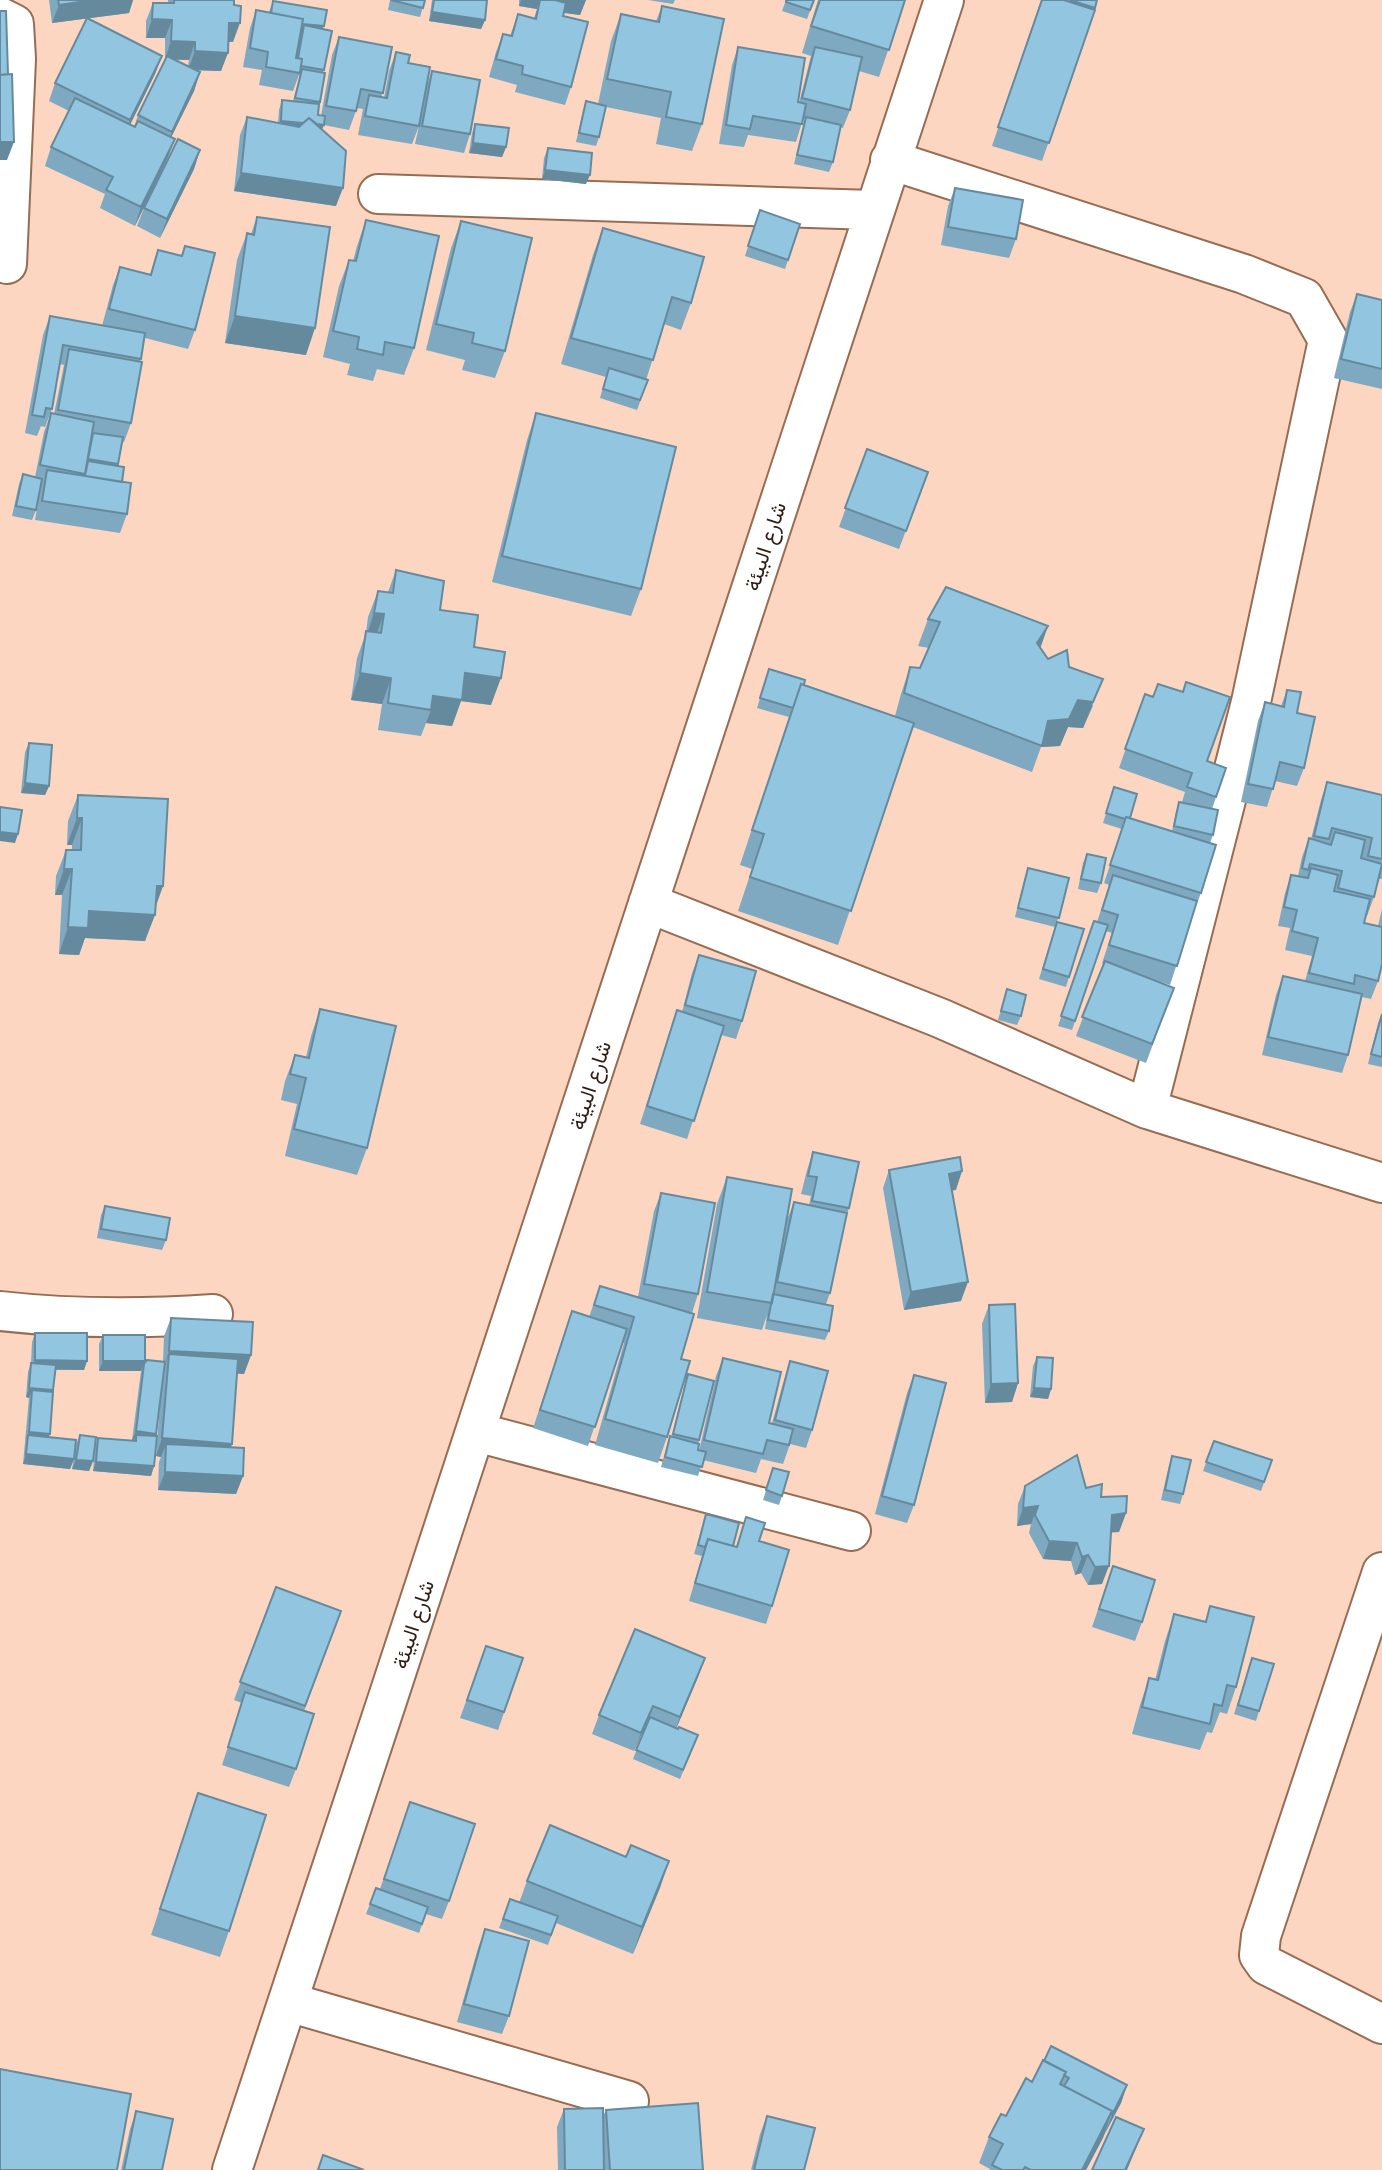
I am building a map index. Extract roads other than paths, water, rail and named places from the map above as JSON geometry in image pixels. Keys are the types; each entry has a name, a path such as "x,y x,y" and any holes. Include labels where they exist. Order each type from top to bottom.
{"street":[{"name":"شارع البيئة","path":"232,2170 944,0"},
{"path":"0,17 14,24 16,59 7,264"},
{"path":"890,160 1244,274 1304,298 1328,340 1251,702 1147,1109"},
{"path":"377,194 873,210"},
{"path":"648,903 940,1018 1147,1109 1382,1183"},
{"path":"0,1311 54,1317 140,1319 213,1314"},
{"path":"476,1432 851,1531"},
{"path":"1382,1572 1261,1936 1259,1955 1266,1965 1382,2024"},
{"path":"288,2003 629,2101"}]}
